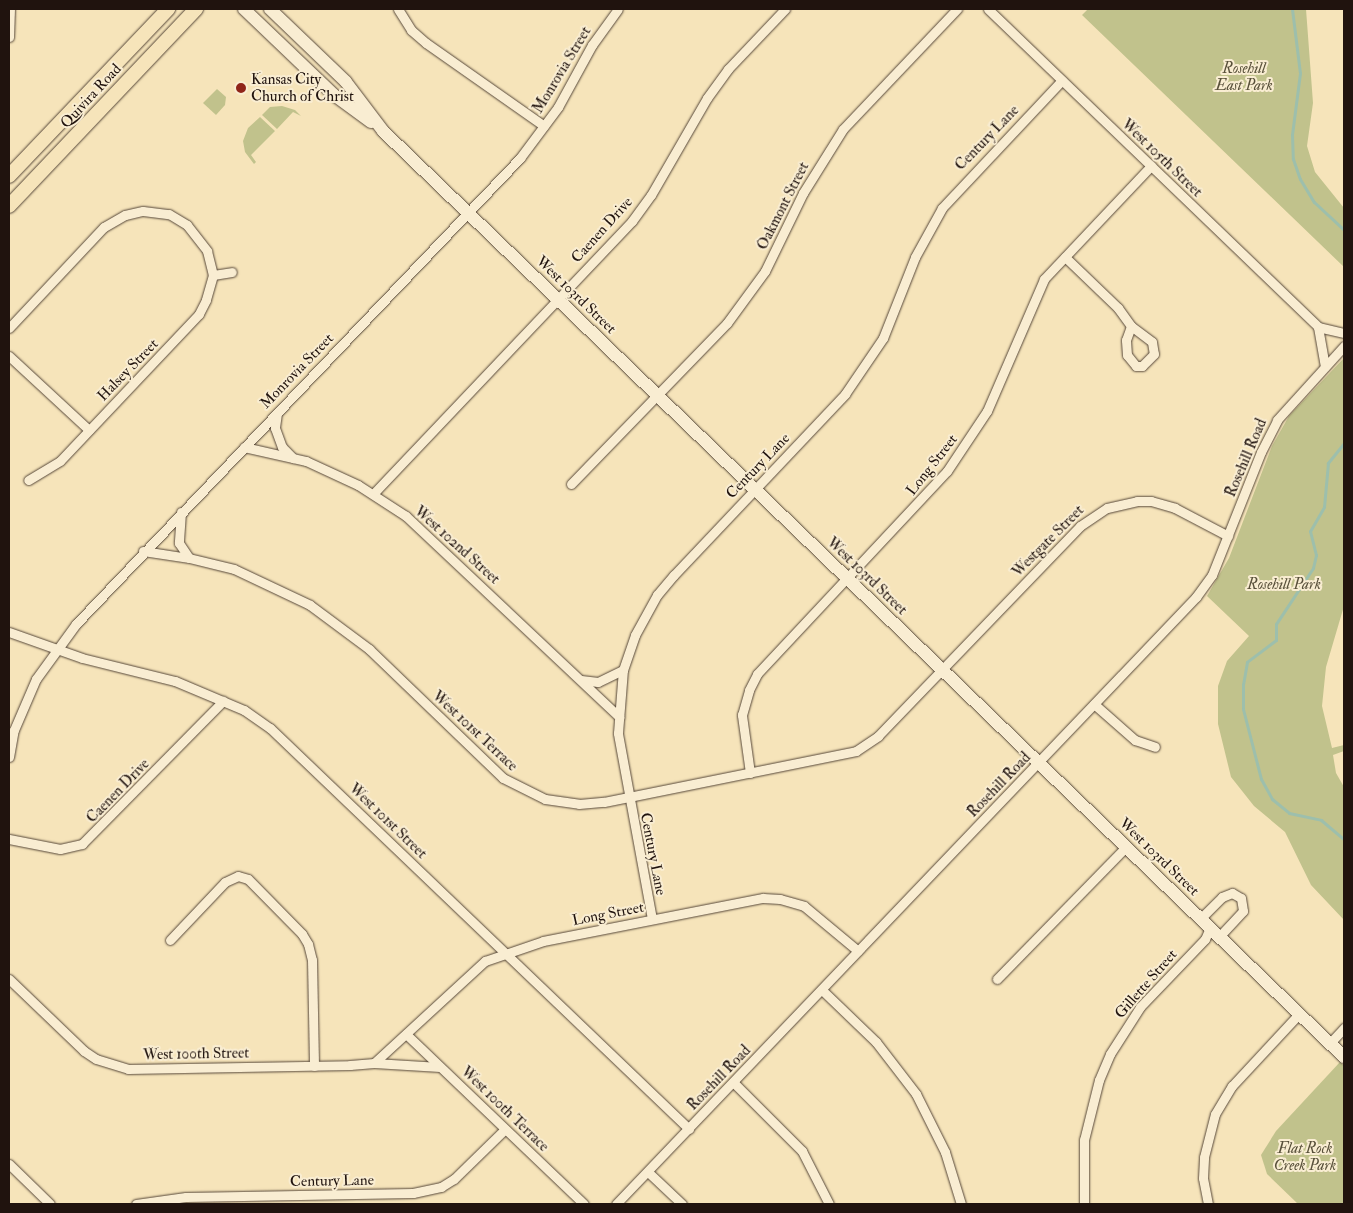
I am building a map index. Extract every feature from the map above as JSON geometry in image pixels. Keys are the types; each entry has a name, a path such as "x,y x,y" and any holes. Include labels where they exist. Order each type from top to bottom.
{"main road":[{"name":"Quivira Road","path":"9,176 168,9"},
{"name":"Quivira Road","path":"9,206 196,9"},
{"name":"West 103rd Street","path":"244,9 334,95 383,131 1344,1057"},
{"name":"West 103rd Street","path":"270,9 346,82 383,131"}],"street":[{"path":"9,37 10,9"},
{"path":"398,9 411,30 426,43 544,126"},
{"name":"Caenen Drive","path":"372,494 632,221 651,195 707,98 728,69 785,9"},
{"name":"Oakmont Street","path":"571,484 657,396 746,299 780,244 818,166 844,129 957,9"},
{"name":"West 105th Street","path":"988,9 1318,328"},
{"name":"Monrovia Street","path":"9,757 23,707 36,679 55,650 144,551 520,158 544,126 613,10"},
{"name":"Century Lane","path":"652,919 628,797 618,733 622,670 634,635 657,595 845,394 866,366 883,338 915,257 942,208 1062,80"},
{"name":"Long Street","path":"750,773 742,715 753,682 847,579 927,496 966,446 1008,368 1039,287 1065,256 1151,166"},
{"path":"9,328 104,227 124,215 154,211 169,214 187,225 202,242 212,275 232,272"},
{"path":"1065,256 1118,308 1131,326"},
{"name":"Halsey Street","path":"28,480 50,470 189,326 206,300 212,275"},
{"path":"1325,366 1318,328 1344,334"},
{"name":"Rosehill Road","path":"616,1204 1196,597 1212,575 1273,426 1291,401 1344,346"},
{"path":"9,356 89,430"},
{"path":"277,413 275,428 282,447 293,458"},
{"name":"West 102nd Street","path":"244,447 293,458 340,476 372,494 428,534 619,717"},
{"name":"Westgate Street","path":"942,670 1080,526 1107,508 1129,502 1152,501 1175,508 1228,536"},
{"path":"181,512 179,544 189,558"},
{"name":"West 101st Terrace","path":"144,551 189,558 256,578 310,605 340,626 490,766 518,787 545,799 568,803 628,797 856,750 878,736 942,670"},
{"name":"West 101st Street","path":"9,632 55,650 175,681 244,710 289,744 689,1129"},
{"path":"581,680 598,682 622,670"},
{"name":"Caenen Drive","path":"9,839 60,849 82,844 223,701"},
{"path":"1094,704 1135,740 1155,747"},
{"path":"997,979 1126,847"},
{"path":"170,940 225,882 238,876 248,879 302,934 308,944 312,960 314,1066"},
{"path":"1200,918 1222,896 1232,893 1241,898 1243,911 1219,937"},
{"name":"Long Street","path":"406,1034 472,970 506,953 543,940 751,900 780,899 815,913 858,951"},
{"name":"Gillette Street","path":"1084,1204 1083,1148 1099,1080 1124,1029 1205,939 1210,928"},
{"name":"West 100th Street","path":"9,979 84,1051 96,1059 128,1069 314,1066 374,1063 440,1067"},
{"path":"822,990 876,1042 916,1094 945,1152 961,1204"},
{"path":"1208,1204 1203,1178 1204,1157 1215,1114 1232,1086 1299,1014"},
{"path":"1330,1043 1344,1028"},
{"path":"374,1063 406,1034"},
{"name":"West 100th Terrace","path":"406,1034 584,1204"},
{"path":"733,1082 802,1151 830,1204"},
{"name":"Century Lane","path":"136,1204 186,1197 413,1193 441,1187 454,1179 505,1129"},
{"path":"9,1164 50,1204"},
{"path":"648,1172 682,1204"}],"green space":[{"name":"Rosehill East Park","path":"1088,9 1306,9 1313,103 1307,146 1315,172 1344,208 1344,267 1082,15"},
{"path":"217,89 226,97 225,105 216,115 203,103"},
{"path":"282,106 295,110 301,116 293,112 277,129 262,115 270,107"},
{"path":"260,117 275,131 251,155 256,162 254,164 245,152 243,141 248,128"},
{"name":"Rosehill Park","path":"1344,358 1344,606 1326,667 1322,706 1332,748 1344,745 1344,751 1333,755 1336,773 1344,787 1344,920 1311,885 1285,832 1254,806 1231,777 1218,724 1218,686 1227,661 1249,636 1207,596 1229,558 1272,446 1289,416"},
{"name":"Flat Rock Creek Park","path":"1340,1062 1344,1066 1344,1204 1298,1204 1267,1174 1261,1155 1276,1131"}],"waterway":[{"path":"1292,9 1300,73 1292,135 1293,159 1300,179 1314,202 1344,230"},
{"path":"1344,443 1328,463 1324,507 1310,531 1316,555 1313,568 1276,624 1276,640 1247,662 1243,684 1243,709 1261,779 1272,799 1289,813 1321,820 1344,839"}],"place":[{"name":"Kansas City Church of Christ","path":"241,88"}]}
